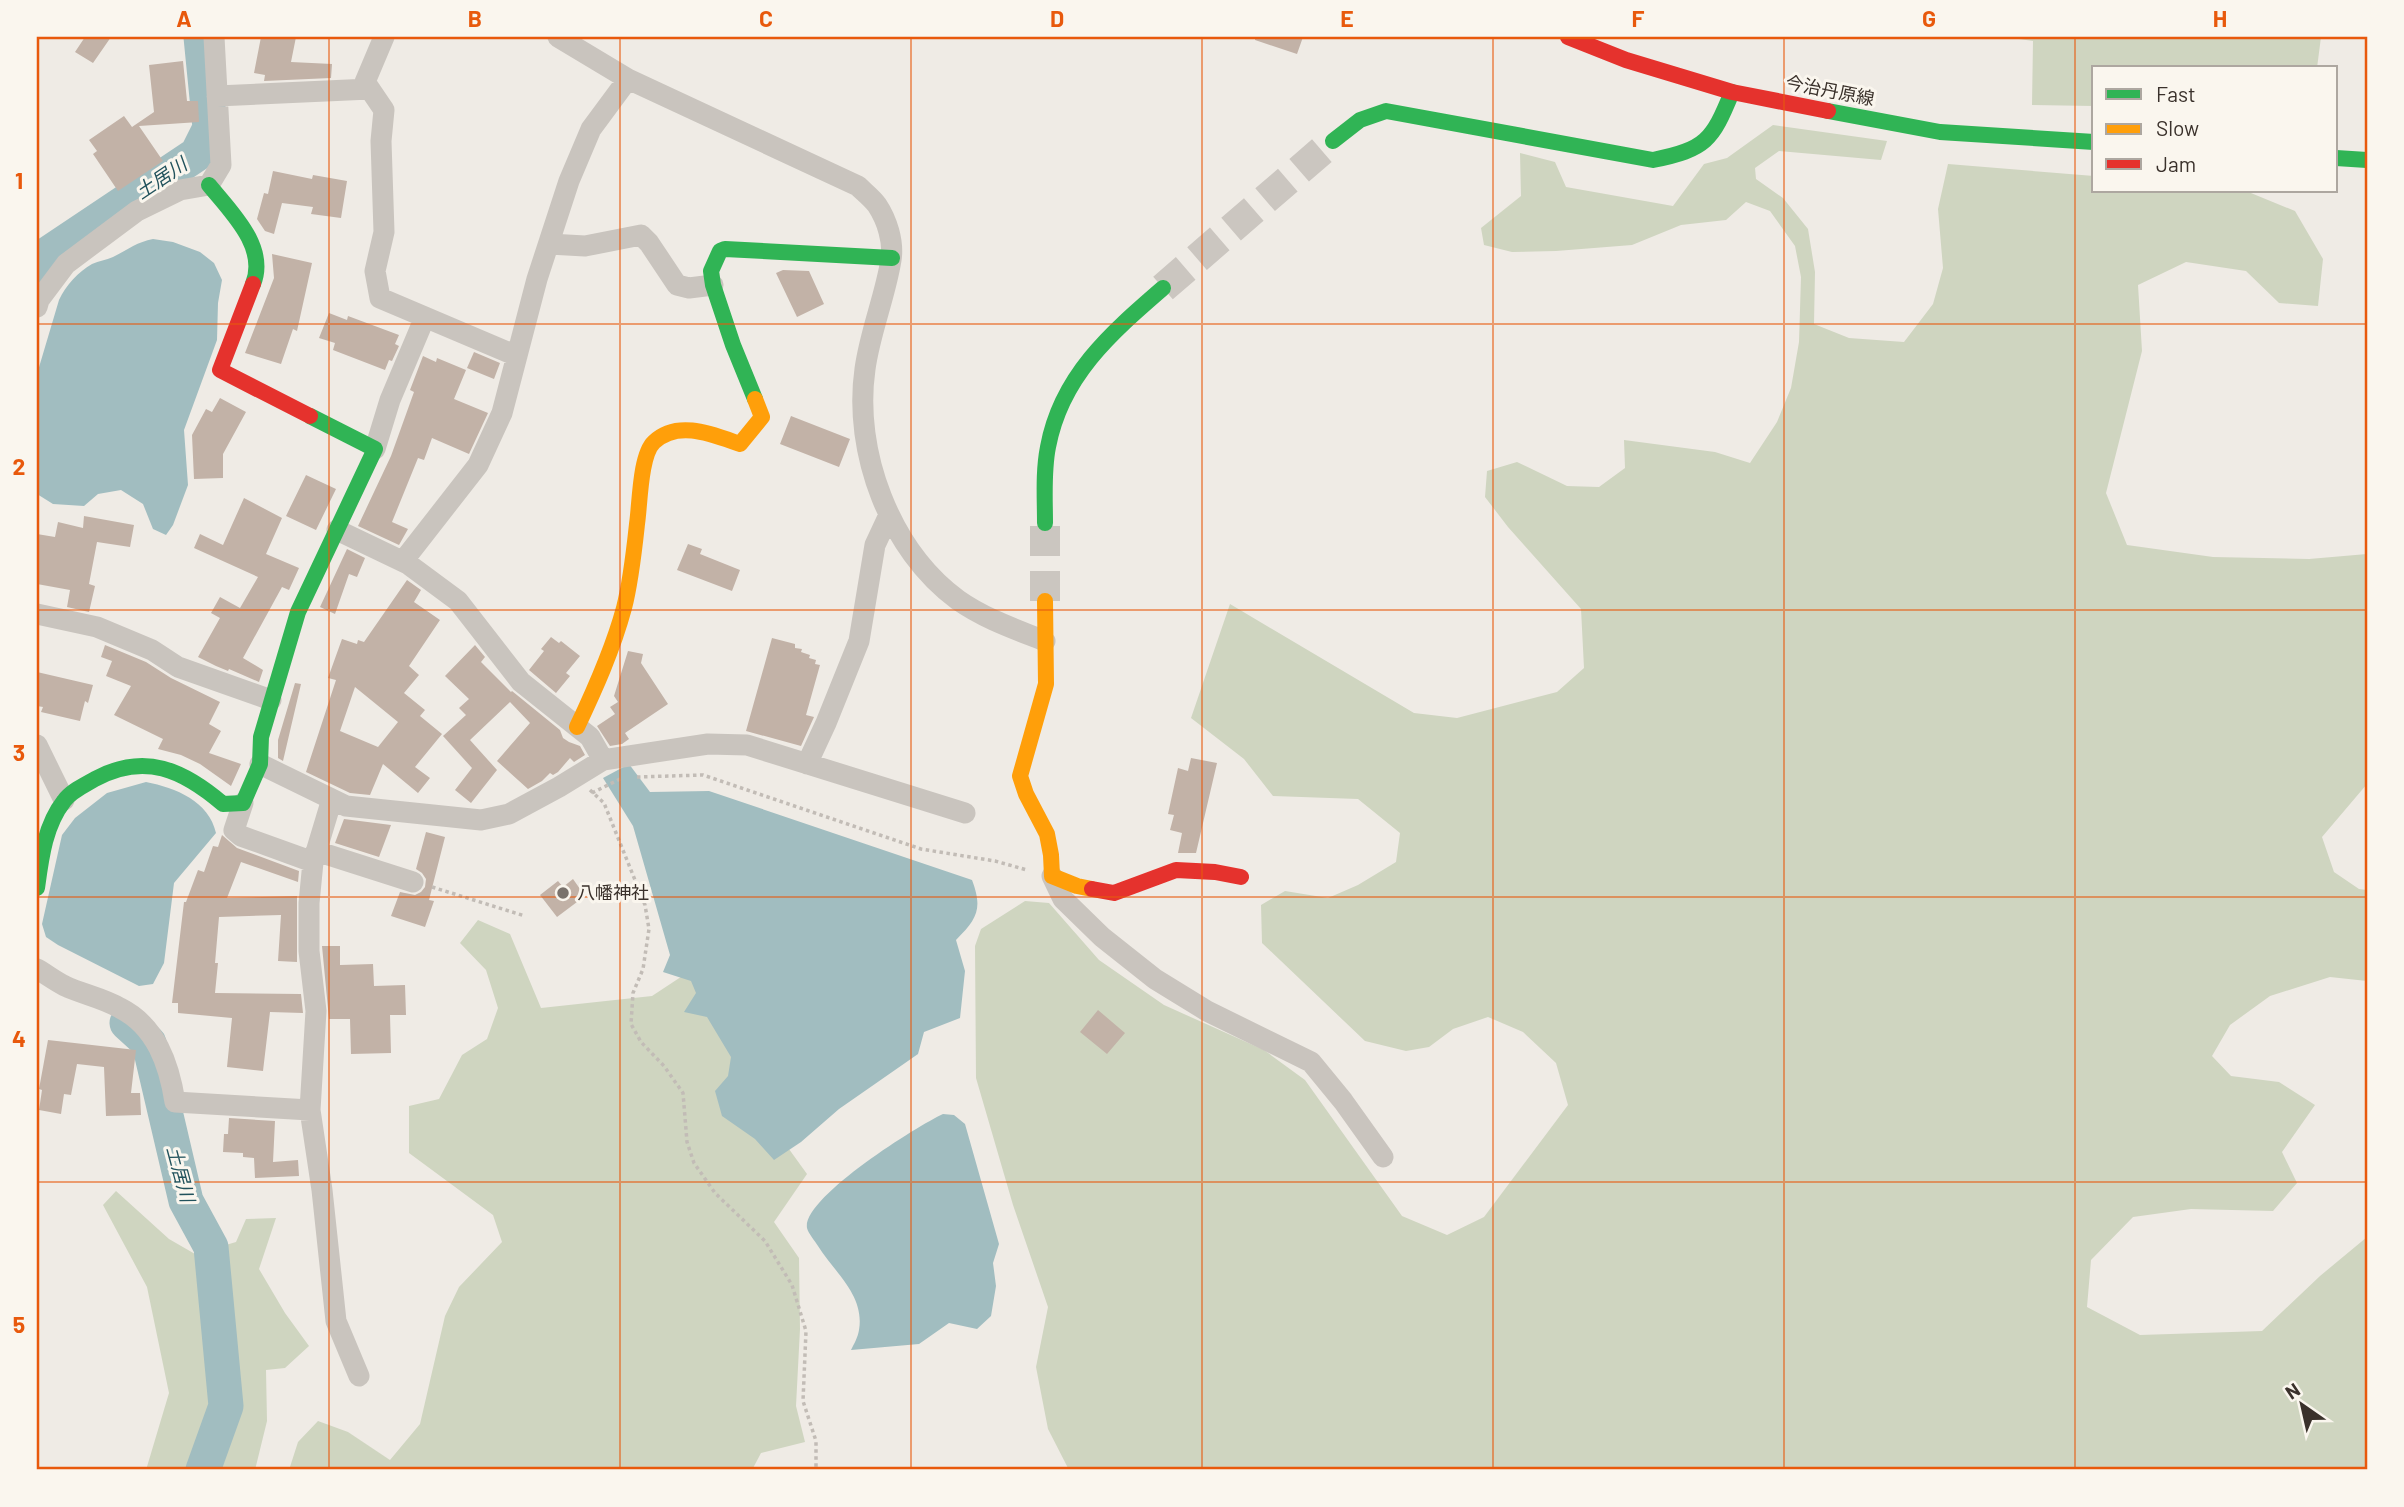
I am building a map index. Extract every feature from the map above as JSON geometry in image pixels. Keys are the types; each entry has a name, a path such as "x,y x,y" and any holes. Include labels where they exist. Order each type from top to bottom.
{"street":[{"path":"209,185 221,164 214,37"},
{"path":"384,37 365,82 384,110 381,141 383,232 375,271 380,298 517,356"},
{"path":"558,37 628,79 858,186 876,203 889,231 892,258 864,370 862,405 865,442 876,479 890,515 908,547 931,576 958,600 989,619 1045,641"},
{"name":"今治丹原線","path":"1568,37 1626,60 1732,92 1940,132 2092,142"},
{"path":"408,564 407,556 478,465 502,413 537,279 569,181 591,129 628,79"},
{"path":"217,96 370,89"},
{"path":"1333,141 1360,120 1387,110 1653,160 1686,153 1710,139 1718,127 1732,92"},
{"path":"2338,158 2367,160"},
{"path":"37,307 38,300 66,264 137,211 180,190 209,185"},
{"path":"209,185 237,220 253,246 258,272 220,370 375,449"},
{"path":"549,244 585,246 640,235 649,243 677,285 689,288 713,285"},
{"path":"577,727 596,686 624,606 645,458 655,440 676,430 695,430 740,444 762,418 713,285 711,271 720,251 725,249 892,258"},
{"path":"1045,523 1048,446 1070,383 1088,357 1163,288"},
{"path":"413,882 241,836 234,830 260,764 261,737 298,612 375,449 390,400 425,317"},
{"path":"807,764 827,723 859,641 875,545 890,515"},
{"path":"337,530 408,564 458,601 521,682 590,737 603,760"},
{"path":"1045,601 1046,684 1020,776 1023,790 1043,825 1053,863 1052,877 1063,899 1092,928 1155,979 1207,1011 1311,1062 1343,1101 1382,1157"},
{"path":"37,614 97,627 152,650 178,667 271,699"},
{"path":"260,764 346,806 481,820 509,814 603,760 708,744 747,745 965,813"},
{"path":"38,751 64,800"},
{"path":"37,888 43,839 64,800 96,778 131,766 158,766 183,773 223,804 243,803"},
{"path":"331,799 315,856 309,903 309,939 316,1011 310,1110 322,1190 336,1321 359,1376"},
{"path":"1052,877 1077,886 1114,893 1176,870 1215,872 1241,877"},
{"path":"37,969 64,985 121,1008 148,1030 162,1052 175,1102 310,1110"}],"path":[{"path":"637,777 703,775 922,849 995,861 1052,877"},
{"path":"576,777 604,803 645,905 649,929 643,969 633,993 631,1024 641,1042 664,1066 683,1093 687,1142 694,1163 715,1193 765,1241 792,1285 806,1331 803,1401 816,1440 817,1470"},
{"path":"592,793 624,778"},
{"path":"413,882 525,916"}],"green space":[{"path":"2005,37 2321,37 2317,66 2092,66 2092,106 2032,105 2033,41"},
{"path":"1773,125 1887,141 1881,160 1779,151 1755,168 1756,179 1783,198 1808,229 1815,272 1814,324 1849,338 1904,342 1933,304 1943,268 1938,209 1948,164 2092,176 2092,192 2248,192 2295,211 2323,259 2318,306 2279,303 2246,271 2186,262 2138,285 2142,351 2106,493 2127,545 2213,557 2309,559 2367,554 2367,784 2322,837 2334,872 2359,889 2367,890 2367,981 2330,977 2270,996 2230,1025 2212,1056 2231,1076 2279,1082 2315,1105 2282,1152 2297,1183 2273,1211 2191,1209 2133,1217 2091,1260 2087,1307 2140,1335 2262,1331 2320,1276 2367,1237 2367,1470 1069,1470 1048,1429 1036,1367 1048,1307 1013,1205 976,1078 975,946 981,929 1025,901 1049,903 1099,960 1164,1005 1264,1050 1305,1080 1402,1216 1447,1235 1484,1217 1568,1105 1556,1063 1523,1032 1488,1017 1453,1029 1429,1047 1406,1051 1365,1041 1262,943 1261,905 1285,891 1328,898 1358,885 1396,862 1400,833 1358,799 1273,796 1244,759 1191,718 1230,604 1414,713 1457,718 1557,692 1584,668 1581,609 1485,497 1487,471 1517,462 1567,486 1599,487 1625,468 1624,440 1715,452 1750,463 1777,422 1791,388 1799,342 1801,277 1795,246 1770,211 1746,202 1726,220 1681,225 1632,245 1512,252 1484,245 1481,228 1521,196 1520,153 1555,162 1566,187 1673,206 1704,164 1727,158"},
{"path":"478,920 510,934 541,1008 652,996 696,967 781,1138 807,1174 774,1222 799,1258 800,1329 796,1406 805,1442 761,1453 752,1470 289,1470 298,1442 318,1421 348,1432 390,1460 420,1424 445,1316 459,1287 502,1242 493,1215 409,1153 409,1106 439,1099 462,1055 487,1039 498,1008 486,970 460,943"},
{"path":"116,1191 169,1239 195,1254 236,1242 246,1219 276,1218 259,1269 285,1313 309,1346 285,1368 266,1370 267,1421 255,1470 146,1470 169,1393 147,1287 103,1205"}],"water":[{"path":"153,239 173,242 200,252 214,263 222,280 217,340 184,430 188,485 173,525 166,535 153,529 143,504 121,490 98,494 84,506 53,504 37,494 37,374 59,300 69,284 87,267"},
{"path":"629,764 650,792 709,791 972,880 977,899 976,913 969,926 956,940 965,971 960,1018 924,1032 918,1054 839,1109 801,1142 774,1160 755,1139 722,1116 715,1091 728,1076 731,1057 707,1017 684,1012 696,993 691,981 663,972 670,955 633,826 603,778"},
{"path":"146,782 179,792 199,804 212,822 216,833 174,883 164,963 153,984 139,986 58,945 46,937 42,924 62,835 75,818 107,793"},
{"path":"943,1114 954,1115 965,1124 999,1244 993,1263 996,1286 991,1316 977,1329 949,1323 919,1344 851,1350 859,1330 857,1306 847,1285 809,1232 807,1228 810,1215 822,1199 863,1164"}],"building":[{"path":"85,37 111,37 93,63 75,52"},
{"path":"261,37 296,37 291,62 332,64 331,78 264,81 265,75 254,73"},
{"path":"1255,37 1303,37 1297,54 1255,40"},
{"path":"183,61 187,101 198,101 199,122 139,126 163,161 118,191 93,154 97,151 89,140 124,116 132,127 154,112 149,65"},
{"path":"273,171 312,179 313,175 347,181 341,218 311,214 313,207 282,203 274,234 265,231 257,219 264,193 268,194"},
{"path":"272,254 312,263 297,331 293,329 281,364 245,353 274,278"},
{"path":"783,270 809,271 824,304 797,317 776,273"},
{"path":"329,313 347,320 348,316 399,335 395,344 399,346 385,370 333,350 335,343 319,338"},
{"path":"474,352 500,363 494,379 467,368"},
{"path":"423,356 436,362 437,358 466,370 454,399 488,413 469,454 432,438 424,460 418,458 392,522 408,529 399,545 358,526 391,456 414,392 410,390"},
{"path":"220,398 246,412 223,454 223,478 194,479 192,435 206,409 212,412"},
{"path":"791,416 850,439 839,467 780,444"},
{"path":"306,475 336,489 316,530 286,516"},
{"path":"244,498 282,518 266,554 299,568 289,590 282,587 243,658 263,670 259,682 198,657 220,618 211,613 220,597 240,608 258,577 194,548 200,534 223,545"},
{"path":"84,516 134,525 130,547 97,542 89,584 95,586 89,612 67,607 70,590 37,584 37,534 55,537 58,522 83,528"},
{"path":"688,544 702,549 700,554 740,570 732,591 677,570"},
{"path":"347,549 365,558 357,577 349,574 335,614 320,607"},
{"path":"407,580 421,590 414,602 440,620 409,666 419,675 404,693 425,710 420,716 442,734 415,767 430,778 418,793 383,764 370,795 350,793 306,772 336,680 328,678 342,639 357,644 358,640 364,642","holes":["355,687 398,722 378,747 340,731"]},
{"path":"551,637 559,643 561,641 580,656 566,673 570,676 556,693 529,670"},
{"path":"772,638 795,644 795,648 802,649 801,652 810,655 809,658 816,660 815,664 820,665 806,715 814,717 801,746 746,731"},
{"path":"105,645 146,662 171,678 220,702 209,724 221,731 209,753 241,764 231,786 200,764 158,749 163,739 114,715 131,686 106,676 112,661 101,657"},
{"path":"475,645 485,657 481,662 511,692 560,730 563,738 580,746 585,755 574,762 570,758 558,772 553,775 550,773 528,789 497,761 530,723 510,702 470,740 497,770 471,803 455,790 472,768 443,736 466,715 459,708 469,699 445,676"},
{"path":"628,651 643,654 641,663 668,704 625,733 629,739 622,744 610,746 597,726 615,714 610,707 618,702 614,696"},
{"path":"37,672 93,685 80,721 41,712 43,707 37,706"},
{"path":"295,683 301,684 283,761 278,758 278,740"},
{"path":"1191,758 1217,763 1196,853 1178,853 1182,833 1170,830 1174,815 1168,814 1178,768 1188,771"},
{"path":"344,819 391,825 379,857 335,843"},
{"path":"426,832 445,837 429,900 434,901 425,927 391,916 400,892 415,895 425,887 426,879 416,869"},
{"path":"222,835 237,848 299,871 298,882 241,862 227,898 297,896 297,962 278,961 281,915 219,917 215,993 301,994 303,1013 270,1012 263,1071 227,1067 232,1018 178,1013 178,1003 172,1003 184,902 198,870 204,872 213,846 218,847"},
{"name":"八幡神社","path":"573,879 585,896 557,917 540,895 558,881 563,887"},
{"path":"322,946 340,946 340,965 373,964 374,986 405,985 406,1015 390,1015 391,1053 351,1054 350,1019 329,1019"},
{"path":"1098,1010 1125,1033 1107,1054 1080,1032"},
{"path":"48,1040 136,1050 131,1093 140,1093 141,1115 106,1116 104,1067 77,1064 71,1095 64,1094 61,1114 39,1110 42,1090 39,1089"},
{"path":"229,1118 275,1121 273,1162 298,1160 299,1176 255,1178 254,1158 243,1157 243,1153 223,1152 224,1134 228,1134"}],"waterway":[{"name":"土居川","path":"37,279 43,257 197,154 210,128 201,37"},
{"name":"土居川","path":"127,1023 149,1043 186,1201 211,1247 226,1406 203,1470"}],"tunnel":[{"path":"1163,288 1333,141"},
{"path":"1045,523 1045,601"}],"traffic: fast":[{"path":"1333,141 1360,120 1386,111 1653,160 1685,152 1705,140 1719,122 1732,92"},
{"path":"1828,111 1940,132 2092,142"},
{"path":"2338,158 2367,160"},
{"path":"209,185 237,218 251,244 256,257 253,284"},
{"path":"755,399 713,285 711,271 720,251 725,249 892,258"},
{"path":"1045,523 1046,456 1064,399 1076,377 1107,339 1163,288"},
{"path":"37,888 45,842 58,810 74,791 113,771 147,766 163,769 193,782 223,804 243,803 260,764 261,737 298,612 375,449 310,416"}],"traffic: slow":[{"path":"577,727 609,654 624,608 632,566 643,468 649,448 664,435 685,430 708,433 740,444 762,417 755,399"},
{"path":"1045,601 1046,684 1020,776 1026,794 1047,834 1052,876 1092,889"}],"traffic: jam":[{"path":"1568,37 1626,60 1732,92 1828,111"},
{"path":"253,284 220,370 310,416"},
{"path":"1092,889 1114,893 1176,870 1215,872 1241,877"}],"place":[{"name":"八幡神社","path":"563,893"}]}
